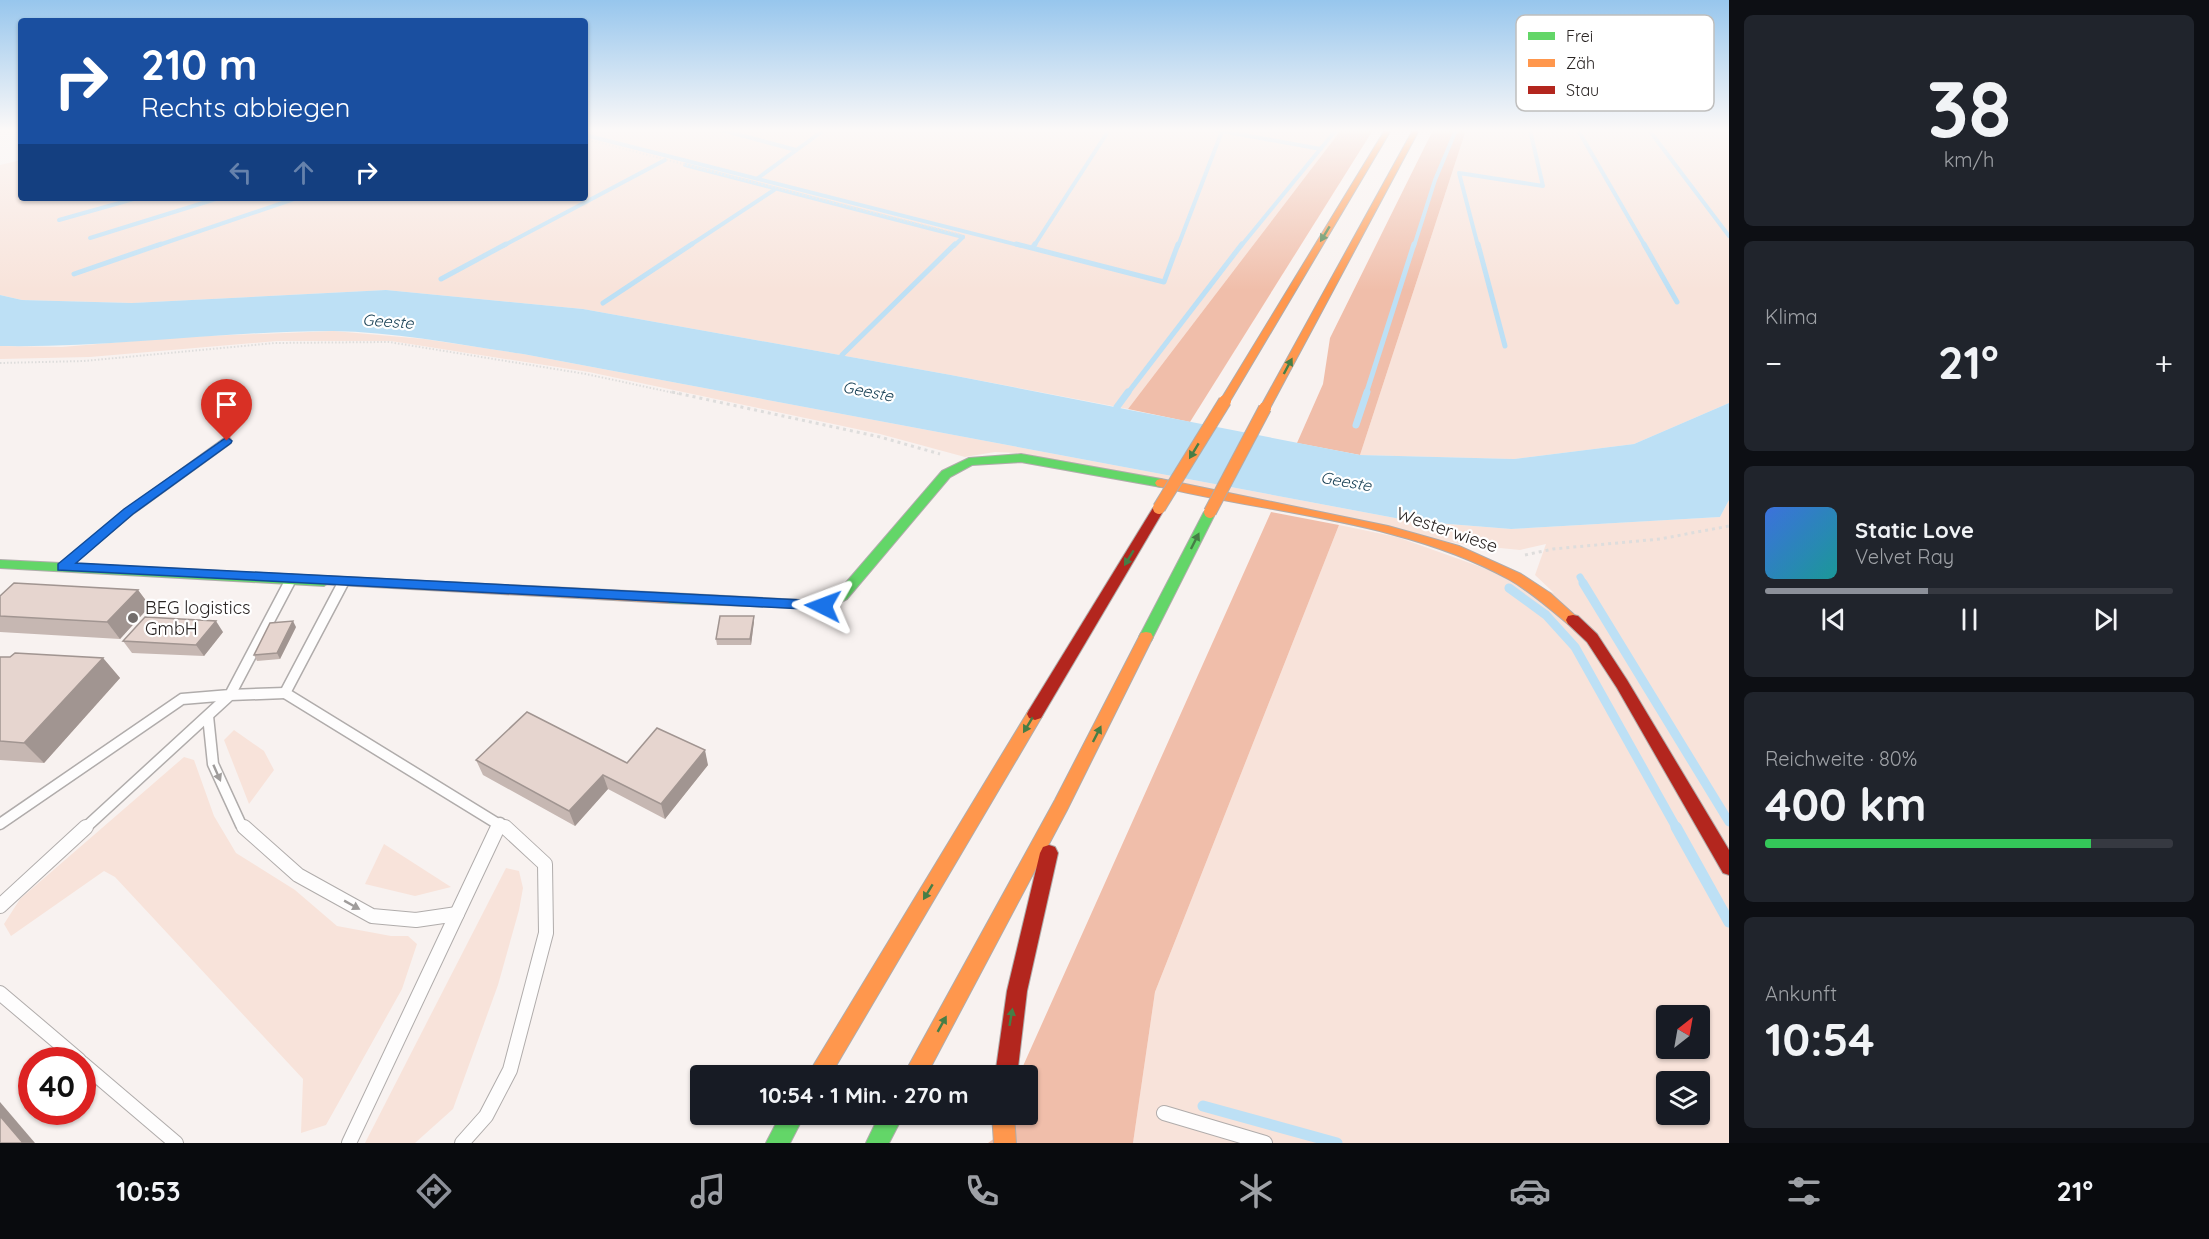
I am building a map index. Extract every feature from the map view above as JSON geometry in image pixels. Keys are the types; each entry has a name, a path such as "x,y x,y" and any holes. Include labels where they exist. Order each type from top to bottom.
{"main road":[{"path":"825,1065 1356,183"},
{"path":"920,1065 1061,805 1210,512 1387,183"},
{"name":"Westerwiese","path":"969,462 1021,458 1272,504 1410,534 1483,559 1510,572 1554,602 1592,638 1622,684 1729,867"},
{"path":"0,564 823,606 842,596 946,474 969,462"},
{"path":"1007,1065 1009,1025 1023,956 1061,805"},
{"path":"777,1143 788,1125"},
{"path":"877,1143 887,1125"},
{"path":"1004,1125 1005,1143"}],"lane":[{"path":"63,567 129,512 227,441"},
{"path":"0,906 230,695 291,578"},
{"path":"285,693 343,581"},
{"path":"0,824 182,699 285,693 500,823 545,864 546,933 510,1070 486,1116 462,1143"},
{"path":"208,716 213,764 241,825 298,875 372,916 416,920 457,914"},
{"path":"349,1143 500,823"},
{"path":"0,993 63,1047"},
{"path":"96,1075 176,1143"},
{"path":"1164,1113 1265,1143"}],"path":[{"path":"759,183 962,235"},
{"path":"0,363 84,361 275,343 389,342 586,374 880,437 969,462"},
{"path":"1521,556 1553,549 1660,539 1729,526"}],"shaded area":[{"path":"0,183 18,183 18,201 588,201 588,183 1300,183 1128,409 583,309 386,290 133,303 22,300 0,295"},
{"path":"1300,183 1340,183 1190,422 1128,409"},
{"path":"1407,183 1449,183 1360,455 1297,443 1323,384 1330,338"},
{"path":"1449,183 1729,183 1729,403 1634,444 1514,459 1360,455"},
{"path":"334,331 424,339 523,354 1411,521 1511,529 1720,517 1729,500 1729,1143 1133,1143 1155,992 1339,525 1397,537 1554,593 1535,575 1546,544 1520,550 1460,544 1021,453 995,452 965,457 880,434 589,372 391,341 277,341 90,357 0,359 0,346 62,347 181,337"},
{"path":"1271,512 1339,525 1155,992 1133,1143 988,1143 1013,1125 1038,1125 1038,1065 1023,1065"},
{"path":"234,730 264,751 274,770 249,804 224,740"},
{"path":"184,757 194,760 214,816 236,853 295,890 337,926 391,936 408,936 417,944 402,989 326,1125 301,1133 303,1079 115,877 104,871 11,936 4,924 20,899"},
{"path":"384,844 451,887 415,896 365,884"},
{"path":"506,868 519,871 523,888 519,910 498,985 453,1109 415,1143 365,1143"}],"water":[{"name":"Geeste","path":"386,290 583,309 951,375 1360,455 1514,459 1634,444 1729,403 1729,500 1720,517 1511,529 1411,521 523,354 404,336 333,331 291,332 42,346 0,346 0,295 22,300 132,303"}],"building":[{"path":"14,583 138,590 107,622 0,616 0,596"},
{"path":"720,616 754,616 750,639 716,639"},
{"path":"145,617 216,621 196,645 123,641"},
{"path":"293,621 277,653 254,655 270,623"},
{"path":"15,653 103,658 24,743 0,741 0,657 10,657"},
{"path":"527,712 627,763 657,728 705,750 661,804 603,775 569,811 476,760"},
{"path":"0,1116 23,1143 0,1143"}],"waterway":[{"path":"588,201 621,183"},
{"path":"756,183 963,237 954,246"},
{"path":"775,183 1022,246"},
{"path":"1034,246 1075,183"},
{"path":"1178,246 1202,183"},
{"path":"1241,246 1292,183"},
{"path":"1414,246 1434,183"},
{"path":"1462,183 1478,246"},
{"path":"1526,183 1543,186 1542,183"},
{"path":"1609,183 1645,246"},
{"path":"1689,183 1729,236"},
{"path":"689,246 774,190"},
{"path":"59,220 126,201"},
{"path":"90,238 209,201"},
{"path":"156,246 288,201"},
{"path":"503,246 588,201"},
{"path":"74,274 161,244"},
{"path":"441,279 506,244"},
{"path":"603,303 692,244"},
{"path":"842,355 955,244"},
{"path":"1016,244 1164,282 1178,244"},
{"path":"1127,394 1242,244"},
{"path":"1366,394 1414,244"},
{"path":"1478,244 1505,346"},
{"path":"1644,244 1677,302"},
{"path":"1117,407 1128,392"},
{"path":"1356,425 1367,392"},
{"path":"1580,577 1584,584"},
{"path":"1583,583 1729,822"},
{"path":"1509,588 1546,615 1575,647 1677,829"},
{"path":"1676,827 1729,922"},
{"path":"1203,1106 1337,1143"}],"traffic: fast":[{"path":"668,598 823,606 842,596 946,474 969,462 1021,458 1161,483"},
{"path":"1146,637 1210,512"},
{"path":"0,564 324,581"},
{"path":"777,1143 788,1125"},
{"path":"877,1143 887,1125"}],"traffic: slow":[{"path":"1225,401 1356,183"},
{"path":"1265,408 1387,183"},
{"path":"1159,508 1225,401"},
{"path":"1210,512 1265,408"},
{"path":"1161,483 1388,530 1454,549 1516,577 1545,596 1573,620"},
{"path":"324,581 668,598"},
{"path":"920,1065 1061,805 1146,637"},
{"path":"825,1065 1035,714"},
{"path":"1004,1125 1005,1143"}],"traffic: jam":[{"path":"1035,714 1159,508"},
{"path":"1573,620 1592,638 1622,684 1729,867"},
{"path":"1007,1065 1017,991 1049,853"}],"place":[{"name":"BEG logistics GmbH","path":"133,618"}],"route":[{"path":"227,441 129,512 63,567 823,606"}]}
